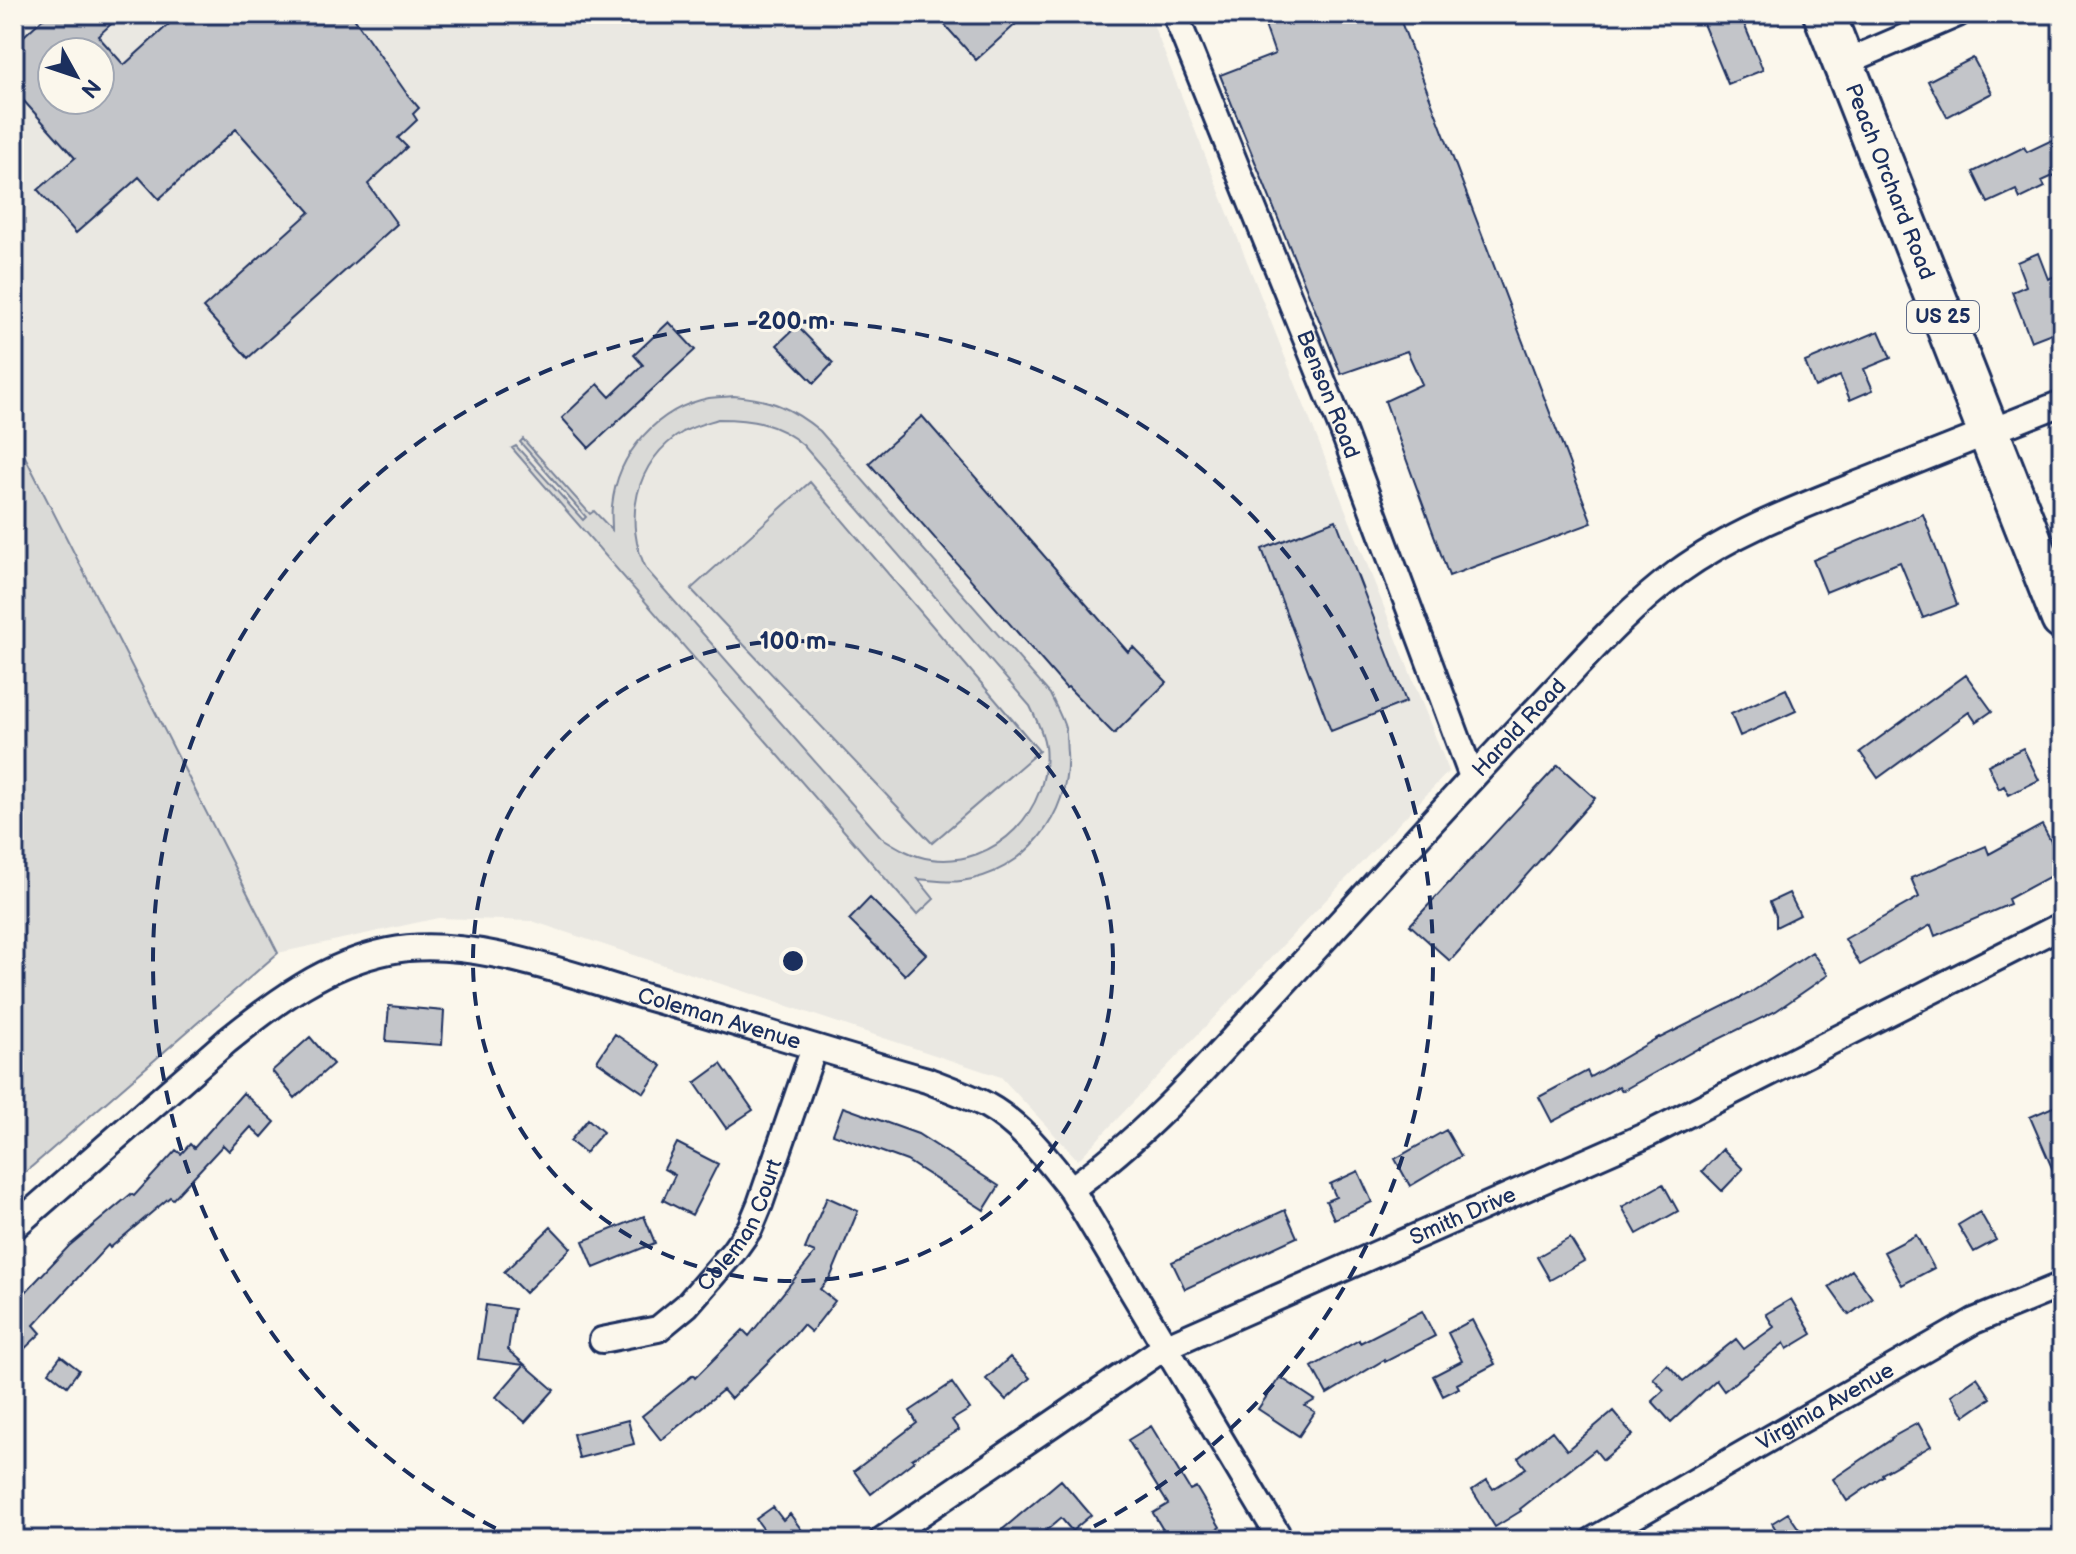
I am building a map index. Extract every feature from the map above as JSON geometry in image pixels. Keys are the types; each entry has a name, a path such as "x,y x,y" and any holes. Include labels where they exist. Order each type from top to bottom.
{"main road":[{"name":"Peach Orchard Road","path":"1824,14 2062,619"}],"street":[{"name":"Benson Road","path":"1175,14 1343,431 1472,777"},
{"path":"1844,63 1958,14"},
{"name":"Harold Road","path":"1071,1189 1119,1153 1167,1108 1472,777 1641,602 1679,571 1716,548 1801,506 2062,403"},
{"name":"Smith Drive","path":"882,1540 1165,1347 1649,1134 2062,925"},
{"name":"Coleman Avenue","path":"14,1227 256,1017 298,987 329,971 388,951 410,947 444,947 484,952 927,1080 984,1104 1005,1117 1071,1189 1281,1540"},
{"name":"Coleman Court","path":"602,1340 658,1329 687,1305 733,1252 750,1228 760,1204 814,1048"},
{"name":"Virginia Avenue","path":"1593,1540 1974,1321 2062,1285"}],"shaded area":[{"path":"14,14 1149,14 1449,771 1078,1160 1001,1077 532,921 438,918 278,953 14,435"},
{"path":"731,396 780,406 820,431 1050,694 1064,724 1066,776 1052,819 1039,837 1005,866 984,876 956,882 918,879 934,899 917,915 512,448 516,446 583,520 586,517 520,442 523,439 590,514 594,511 612,530 612,509 622,468 643,436 657,423 690,403","holes":["718,419 774,427 803,445 1030,706 1044,741 1045,769 1029,812 1015,830 997,844 977,854 955,859 931,859 911,854 881,837 647,570 635,533 635,513 644,476 667,444 683,432"]},
{"path":"14,435 278,953 14,1182"},
{"path":"810,482 1039,751 932,843 691,589"}],"building":[{"path":"48,14 122,14 98,36 36,36 36,115 14,90 14,45"},
{"path":"180,14 351,14 419,108 413,114 417,120 398,138 407,147 368,184 397,224 248,358 203,308 310,212 236,129 159,199 139,177 76,233 38,190 75,158 37,116 116,116 116,56 124,65"},
{"path":"935,14 1027,14 976,60"},
{"path":"1261,14 1398,14 1592,523 1449,576 1385,401 1422,384 1407,351 1341,374 1220,75 1275,54"},
{"path":"1699,14 1740,14 1763,70 1728,84"},
{"path":"1973,58 1992,93 1947,117 1928,81"},
{"path":"2052,140 2062,162 2062,172 2042,181 2045,187 2020,199 2016,190 1988,203 1973,172 2024,147 2027,152"},
{"path":"2038,253 2048,279 2062,273 2062,329 2031,341 2012,292 2026,286 2017,262"},
{"path":"669,322 695,350 589,448 562,418 598,384 610,397 643,365 634,355"},
{"path":"797,326 833,363 814,383 777,345"},
{"path":"1879,331 1891,358 1864,369 1873,390 1850,400 1840,376 1815,387 1805,362"},
{"path":"922,416 1128,652 1133,647 1167,682 1114,734 1066,688 869,463"},
{"path":"1923,514 1957,605 1923,618 1900,562 1826,592 1813,560"},
{"path":"1336,520 1406,702 1331,731 1262,549"},
{"path":"1966,675 1992,711 1976,722 1969,712 1878,778 1860,752"},
{"path":"1786,689 1796,711 1740,736 1731,714"},
{"path":"2023,748 2039,780 2009,795 2004,786 1999,789 1988,765"},
{"path":"1558,765 1595,798 1450,961 1410,925"},
{"path":"2042,825 2062,862 2062,870 2008,899 2010,904 1935,936 1931,925 1860,965 1845,939 1919,897 1911,878 1986,846 1989,854"},
{"path":"1789,893 1800,915 1776,927 1776,916 1770,902"},
{"path":"870,898 926,954 905,975 849,920"},
{"path":"1812,952 1828,975 1776,1011 1699,1048 1622,1091 1619,1086 1552,1122 1539,1097 1587,1071 1590,1077 1659,1037 1750,993"},
{"path":"389,1006 444,1011 442,1045 386,1041"},
{"path":"615,1034 662,1066 644,1093 597,1061"},
{"path":"310,1037 333,1064 295,1098 272,1071"},
{"path":"721,1064 753,1110 726,1128 695,1083"},
{"path":"243,1093 275,1122 262,1137 251,1127 229,1151 223,1145 173,1199 170,1197 110,1248 108,1245 34,1325 41,1333 14,1359 14,1287 22,1296 69,1246 131,1194 134,1196 176,1150 181,1154 190,1144 194,1148"},
{"path":"2062,1103 2062,1191 2030,1117"},
{"path":"843,1107 918,1134 999,1186 984,1210 907,1161 833,1134"},
{"path":"588,1119 603,1132 585,1153 570,1141"},
{"path":"1446,1130 1461,1156 1410,1186 1395,1159"},
{"path":"677,1143 718,1164 692,1215 663,1200 675,1175 664,1169"},
{"path":"1723,1149 1743,1169 1722,1191 1702,1171"},
{"path":"1358,1171 1372,1202 1334,1219 1326,1201 1336,1197 1330,1184"},
{"path":"1663,1184 1678,1211 1637,1234 1622,1207"},
{"path":"827,1197 858,1211 831,1276 820,1289 835,1301 811,1332 803,1325 731,1399 723,1390 661,1440 642,1416 693,1375 695,1378 743,1330 749,1336 815,1253 805,1249"},
{"path":"1285,1210 1297,1237 1185,1289 1172,1262"},
{"path":"1980,1212 1996,1240 1974,1252 1958,1225"},
{"path":"644,1216 655,1243 594,1268 583,1241"},
{"path":"551,1227 571,1248 525,1293 504,1272"},
{"path":"1916,1235 1934,1268 1902,1285 1884,1252"},
{"path":"1570,1238 1584,1261 1550,1280 1537,1257"},
{"path":"1852,1270 1872,1298 1849,1315 1829,1287"},
{"path":"1791,1299 1812,1334 1787,1349 1784,1343 1724,1391 1716,1380 1671,1422 1652,1401 1664,1390 1653,1378 1667,1364 1683,1381 1736,1339 1744,1349 1774,1327 1766,1314"},
{"path":"486,1305 514,1309 508,1350 554,1390 525,1422 496,1397 524,1365 478,1359"},
{"path":"1422,1311 1435,1336 1384,1360 1327,1394 1312,1367 1359,1340 1360,1343"},
{"path":"1472,1320 1495,1364 1457,1384 1459,1388 1443,1396 1433,1376 1462,1361 1448,1333"},
{"path":"61,1356 79,1370 67,1386 49,1372"},
{"path":"1010,1357 1030,1378 1006,1400 986,1379"},
{"path":"1280,1377 1315,1400 1305,1406 1315,1412 1299,1436 1258,1409"},
{"path":"1977,1377 1991,1398 1965,1416 1951,1395"},
{"path":"952,1383 970,1409 952,1420 959,1430 912,1459 914,1461 871,1494 854,1471 917,1423 910,1411"},
{"path":"1613,1411 1633,1435 1603,1460 1595,1450 1521,1511 1495,1527 1472,1490 1487,1480 1493,1489 1526,1468 1518,1458 1552,1431 1567,1450"},
{"path":"628,1420 634,1444 579,1458 573,1434"},
{"path":"1918,1423 1931,1446 1882,1474 1847,1501 1833,1479"},
{"path":"1151,1426 1190,1490 1196,1487 1220,1527 1199,1540 1190,1530 1169,1540 1153,1513 1168,1504 1128,1440"},
{"path":"1061,1480 1091,1515 1072,1531 1061,1518 1035,1540 990,1540"},
{"path":"773,1507 783,1520 790,1514 809,1540 751,1540 764,1530 756,1519"},
{"path":"1788,1513 1801,1532 1790,1540 1782,1540 1772,1523"}]}
